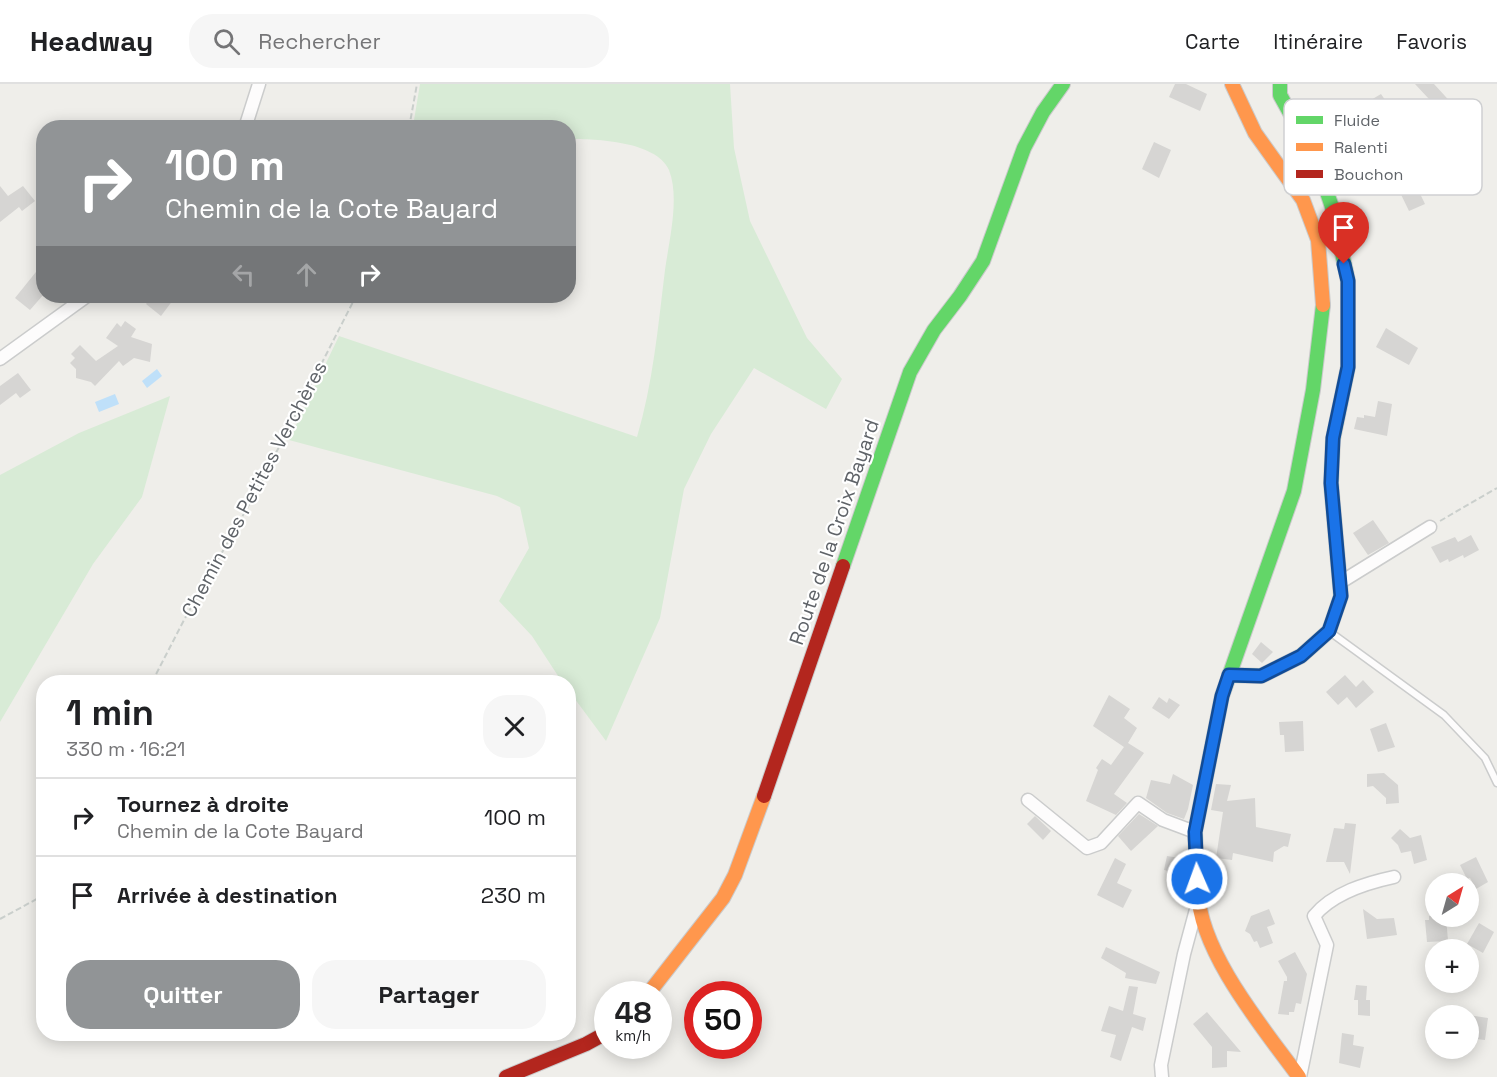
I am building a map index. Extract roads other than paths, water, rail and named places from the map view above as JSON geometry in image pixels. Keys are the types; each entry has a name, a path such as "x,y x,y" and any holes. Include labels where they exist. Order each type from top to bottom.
{"main road":[{"name":"Route de la Croix Bayard","path":"659,981 707,921 735,875 756,821 910,372 934,330 983,261 1024,148 1043,112 1063,84"},
{"path":"1232,84 1255,133 1284,172"},
{"path":"1280,84 1280,95 1284,102"},
{"path":"1299,1077 1244,1000 1212,946 1198,902 1195,832 1222,696 1294,491 1313,390 1324,300 1318,240 1300,195"},
{"path":"1229,675 1261,676 1301,656 1329,631 1341,596 1331,483 1333,438 1348,367 1348,281 1328,195"},
{"path":"506,1077 594,1040"}],"street":[{"path":"248,120 259,84"},
{"path":"0,359 77,303"},
{"path":"1341,582 1430,527"},
{"path":"1028,800 1087,848 1101,843 1138,803 1163,820 1195,832"},
{"path":"1299,1077 1327,945 1314,916 1321,907 1338,897 1370,882 1394,877"},
{"path":"1162,1077 1161,1065 1184,954 1198,902"}],"lane":[{"path":"1329,631 1444,715 1485,758 1497,783"}],"water":[{"path":"157,369 162,376 147,388 142,381"},
{"path":"115,394 119,404 99,412 95,402"}]}
